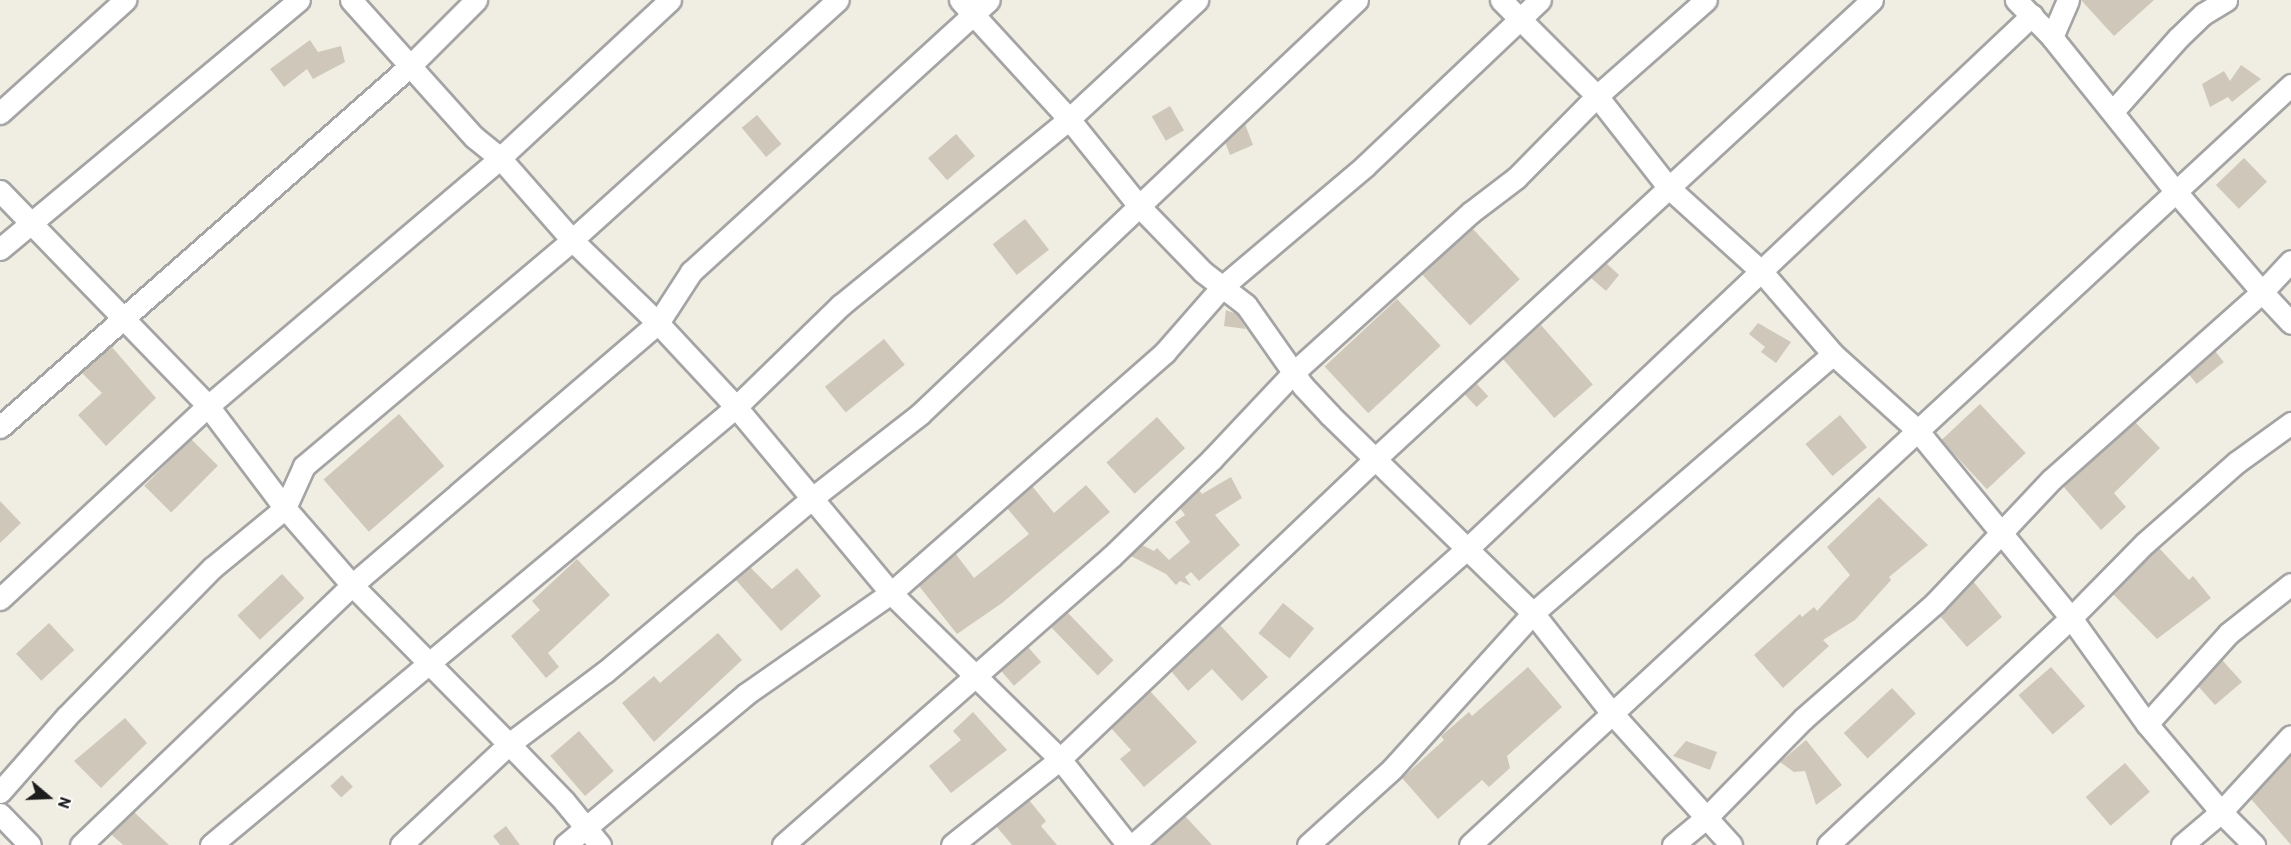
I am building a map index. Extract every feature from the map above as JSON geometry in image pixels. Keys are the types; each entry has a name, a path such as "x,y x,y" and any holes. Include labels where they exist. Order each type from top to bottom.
{"street":[{"path":"0,113 124,0"},
{"path":"0,249 33,224 298,0"},
{"path":"351,0 411,64 474,137 500,158 572,240 658,323 736,407 891,593 1060,759 1128,845"},
{"path":"0,427 411,64 476,0"},
{"path":"0,599 208,406 500,158 670,0"},
{"path":"0,792 67,716 212,568 285,508 304,466 572,240 838,0"},
{"path":"211,845 275,795 425,663 736,407 841,305 1069,119 1197,0"},
{"path":"401,845 509,744 605,672 811,499 920,414 1357,0"},
{"path":"1501,0 1597,96 1668,187 1761,272 1833,354 1917,430 1998,534 2071,618 2147,724 2221,812 2254,845"},
{"path":"565,845 746,694 891,593 1165,352 1222,286 1365,166 1540,0"},
{"path":"783,845 1112,556 1212,459 1293,373 1470,213 1524,171 1597,96 1706,0"},
{"path":"952,845 1060,759 1376,458 1872,0"},
{"path":"2016,0 2052,37 2176,192 2291,323"},
{"path":"2052,37 2068,0"},
{"path":"2113,111 2178,38 2204,14 2226,0"},
{"path":"81,845 352,585 658,323 691,272 974,4 1139,206 1222,286 1246,305 1293,373 1533,613 1611,712 1708,816 1731,845"},
{"path":"1133,845 1468,548 2032,15"},
{"path":"1470,845 1611,712 2291,85"},
{"path":"0,190 120,319 208,406 285,508 352,585 425,663 509,744 600,845"},
{"path":"1673,845 1708,816 1803,719 1935,603 2052,479 2262,292 2291,261"},
{"path":"1308,845 1392,769 1533,613 1833,354"},
{"path":"1828,845 2071,618 2162,528 2237,462 2291,423"},
{"path":"2147,724 2229,633 2291,584"},
{"path":"2182,845 2221,812 2291,736"},
{"path":"0,814 30,845"}],"building":[{"path":"2081,0 2154,0 2114,36"},
{"path":"310,40 318,52 341,46 345,62 313,79 307,69 284,87 270,69"},
{"path":"2241,65 2261,79 2232,102 2228,97 2210,107 2202,84 2224,71 2230,81"},
{"path":"1170,106 1184,130 1166,141 1152,116"},
{"path":"757,115 781,144 766,157 742,128"},
{"path":"1245,124 1253,145 1230,155 1225,142"},
{"path":"956,134 975,156 947,180 928,158"},
{"path":"2244,158 2267,182 2239,209 2216,185"},
{"path":"1025,219 1049,250 1017,275 993,244"},
{"path":"1472,228 1520,279 1470,326 1422,274"},
{"path":"1606,263 1619,275 1606,291 1590,277"},
{"path":"1397,299 1441,346 1368,413 1325,367"},
{"path":"1226,310 1237,314 1246,329 1224,326"},
{"path":"1758,323 1791,342 1776,363 1761,352 1765,347 1749,334"},
{"path":"1541,325 1593,385 1554,418 1503,358"},
{"path":"884,339 905,365 846,412 825,387"},
{"path":"111,346 156,398 106,446 78,415 102,393 81,372"},
{"path":"2215,351 2224,362 2197,384 2188,373"},
{"path":"1476,383 1488,396 1477,407 1464,394"},
{"path":"1980,404 2026,453 1987,489 1941,440"},
{"path":"399,414 444,466 369,532 324,480"},
{"path":"1840,415 1867,447 1833,476 1806,444"},
{"path":"1157,417 1185,448 1135,494 1106,463"},
{"path":"2135,422 2160,448 2114,493 2126,507 2101,530 2063,486"},
{"path":"191,439 218,466 171,513 144,486"},
{"path":"1231,477 1242,498 1215,515 1240,545 1199,581 1191,572 1185,577 1191,586 1180,581 1176,585 1166,574 1131,556 1142,545 1154,551 1157,548 1169,560 1190,542 1175,522 1185,515 1180,508 1199,490 1202,494"},
{"path":"1086,485 1110,512 1002,603 957,634 919,586 955,553 974,578 1029,534 1007,508 1032,486 1054,513"},
{"path":"1879,497 1928,545 1889,577 1891,580 1855,620 1823,640 1829,646 1783,688 1754,655 1800,614 1802,617 1814,607 1817,611 1850,575 1827,547"},
{"path":"0,501 21,523 0,543"},
{"path":"2159,548 2189,580 2193,576 2211,598 2157,639 2113,594"},
{"path":"577,559 610,595 548,653 559,667 546,678 511,636 540,610 532,601"},
{"path":"750,567 772,589 797,568 821,596 781,631 735,579"},
{"path":"282,574 305,598 260,640 237,616"},
{"path":"1973,581 2002,617 1967,647 1940,616"},
{"path":"1283,603 1314,628 1290,658 1258,633"},
{"path":"1067,612 1114,660 1098,675 1051,627"},
{"path":"49,623 74,650 41,681 16,654"},
{"path":"1220,625 1268,677 1242,701 1212,669 1188,691 1171,671"},
{"path":"718,633 742,660 654,742 622,703 654,676 660,683"},
{"path":"1028,647 1041,662 1014,686 1001,671"},
{"path":"2222,660 2242,682 2215,705 2198,686"},
{"path":"1528,667 1562,707 1507,756 1510,768 1489,787 1482,780 1438,819 1402,778 1444,740 1441,736 1469,712 1472,716"},
{"path":"2051,667 2085,706 2053,734 2019,695"},
{"path":"1892,688 1916,714 1868,759 1844,733"},
{"path":"1150,691 1197,742 1144,787 1120,759 1131,750 1111,728"},
{"path":"973,712 1007,750 951,793 929,766 961,740 953,731"},
{"path":"125,718 147,743 101,788 74,761"},
{"path":"579,731 614,771 585,796 550,756"},
{"path":"1806,740 1842,785 1816,805 1805,771 1794,772 1780,762"},
{"path":"1686,741 1717,752 1710,770 1673,756"},
{"path":"2291,755 2291,845 2251,799"},
{"path":"2125,763 2150,792 2111,826 2086,797"},
{"path":"342,775 353,787 341,798 330,786"},
{"path":"1029,800 1046,821 1041,826 1057,845 1012,845 996,826"},
{"path":"134,812 169,845 123,845 111,834"},
{"path":"1185,816 1212,845 1152,845"},
{"path":"506,826 520,845 500,845 493,836"}]}
